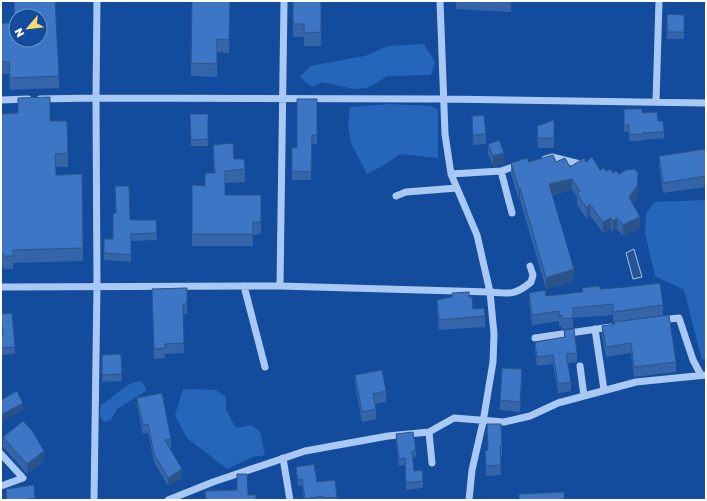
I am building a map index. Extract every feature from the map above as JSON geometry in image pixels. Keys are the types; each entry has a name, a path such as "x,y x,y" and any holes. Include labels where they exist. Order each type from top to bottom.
{"street":[{"path":"94,500 97,286 97,1"},
{"path":"280,286 284,99 284,1"},
{"path":"440,1 445,134 451,174 477,235 490,292 494,334 493,362 483,422 472,470 469,500"},
{"path":"656,102 659,1"},
{"path":"1,100 96,98 444,99 706,103"},
{"path":"537,160 552,157 580,164"},
{"path":"451,174 501,171 523,164"},
{"path":"501,171 512,213"},
{"path":"396,196 406,192 457,188"},
{"path":"1,287 280,286 490,292 507,294 517,292 531,282 533,275 530,266"},
{"path":"244,286 265,367"},
{"path":"168,500 213,482 305,451 388,436 428,432 454,418 483,422 504,422 530,416 558,403 636,382 703,375 693,360 679,318 656,321"},
{"path":"536,338 618,326"},
{"path":"595,329 604,390"},
{"path":"580,366 584,396"},
{"path":"428,432 432,463"},
{"path":"1,454 23,478 1,486"},
{"path":"283,458 290,500"}],"shaded area":[{"path":"424,44 435,62 431,75 388,76 367,88 354,89 322,82 312,87 300,77 310,66 365,56 388,46"},
{"path":"390,104 430,106 438,109 438,158 400,154 367,174 351,143 348,125 350,107"},
{"path":"706,200 706,359 702,360 684,290 655,276 645,233 646,214 654,202"},
{"path":"634,249 642,277 633,279 626,253"},
{"path":"141,381 146,388 146,391 117,409 111,420 104,422 100,416 101,405 130,384"},
{"path":"183,389 216,390 226,397 226,410 236,428 252,425 260,432 265,455 253,457 227,469 187,438 175,415"}],"building":[{"path":"14,1 55,1 59,76 10,78 9,62 1,62 1,23 8,23 8,48 48,48 48,8 14,8"},
{"path":"192,1 230,1 229,40 217,39 217,64 191,63"},
{"path":"293,1 321,1 321,32 304,33 304,24 293,24"},
{"path":"667,14 684,15 684,32 667,32"},
{"path":"50,97 50,121 67,121 68,153 55,154 56,175 82,174 83,248 13,250 13,256 3,256 3,253 1,253 1,114 18,113 18,98"},
{"path":"297,99 317,99 317,135 312,135 311,172 292,171 292,147 297,148"},
{"path":"624,109 642,109 642,113 657,112 658,121 663,121 664,132 642,133 642,135 629,134 629,125 624,125"},
{"path":"190,114 208,114 208,139 191,140"},
{"path":"484,115 486,134 473,135 472,116"},
{"path":"554,120 554,138 538,138 537,126"},
{"path":"499,140 504,153 493,156 488,144"},
{"path":"233,143 234,159 244,159 245,169 225,171 225,195 261,195 261,222 253,222 253,234 192,234 192,185 205,186 205,173 215,173 213,145"},
{"path":"706,149 706,176 663,183 659,156"},
{"path":"553,155 556,162 565,158 570,167 584,158 586,162 592,157 600,170 604,168 606,171 611,169 613,173 616,171 619,174 626,170 635,169 638,173 637,186 629,197 640,217 623,225 617,218 613,221 611,218 603,222 590,204 587,208 577,194 580,191 572,179 549,184 574,269 546,278 520,188 519,189 511,163 527,158 529,162"},
{"path":"115,186 129,186 130,220 156,220 157,233 131,234 131,255 104,253 104,239 113,239 113,213 116,213"},
{"path":"660,283 663,305 613,312 613,304 573,308 573,318 562,319 562,315 559,316 559,311 532,315 529,293 545,290 546,296 583,292 582,288 599,286 600,289"},
{"path":"187,288 187,304 183,304 184,343 165,344 165,348 154,349 152,289"},
{"path":"469,292 469,297 472,297 473,309 484,308 485,316 439,320 437,300 452,297 452,293"},
{"path":"12,313 15,347 1,348 1,336 3,336 1,314"},
{"path":"669,315 676,362 634,367 631,343 606,347 602,326 615,324 614,322"},
{"path":"574,329 577,353 566,354 571,382 558,384 553,355 537,357 535,342 565,337 564,330"},
{"path":"121,354 122,374 102,375 102,355"},
{"path":"502,368 522,369 520,402 500,400"},
{"path":"382,370 386,391 373,394 376,409 362,412 355,375"},
{"path":"17,391 23,403 1,415 1,400"},
{"path":"162,393 171,439 165,440 182,469 168,478 154,454 148,424 143,425 137,398"},
{"path":"23,421 33,432 44,451 27,464 3,437"},
{"path":"487,424 501,424 501,465 486,466 485,451 488,450"},
{"path":"413,432 416,450 412,451 414,471 422,470 423,481 406,483 405,458 399,459 396,434"},
{"path":"314,464 317,482 335,480 337,497 323,498 323,496 305,499 302,479 298,480 296,467"},
{"path":"237,474 247,474 248,495 256,495 256,500 206,500 205,491 237,490"},
{"path":"34,485 35,498 7,500 6,489"},
{"path":"564,492 564,500 519,500 519,494"}]}
